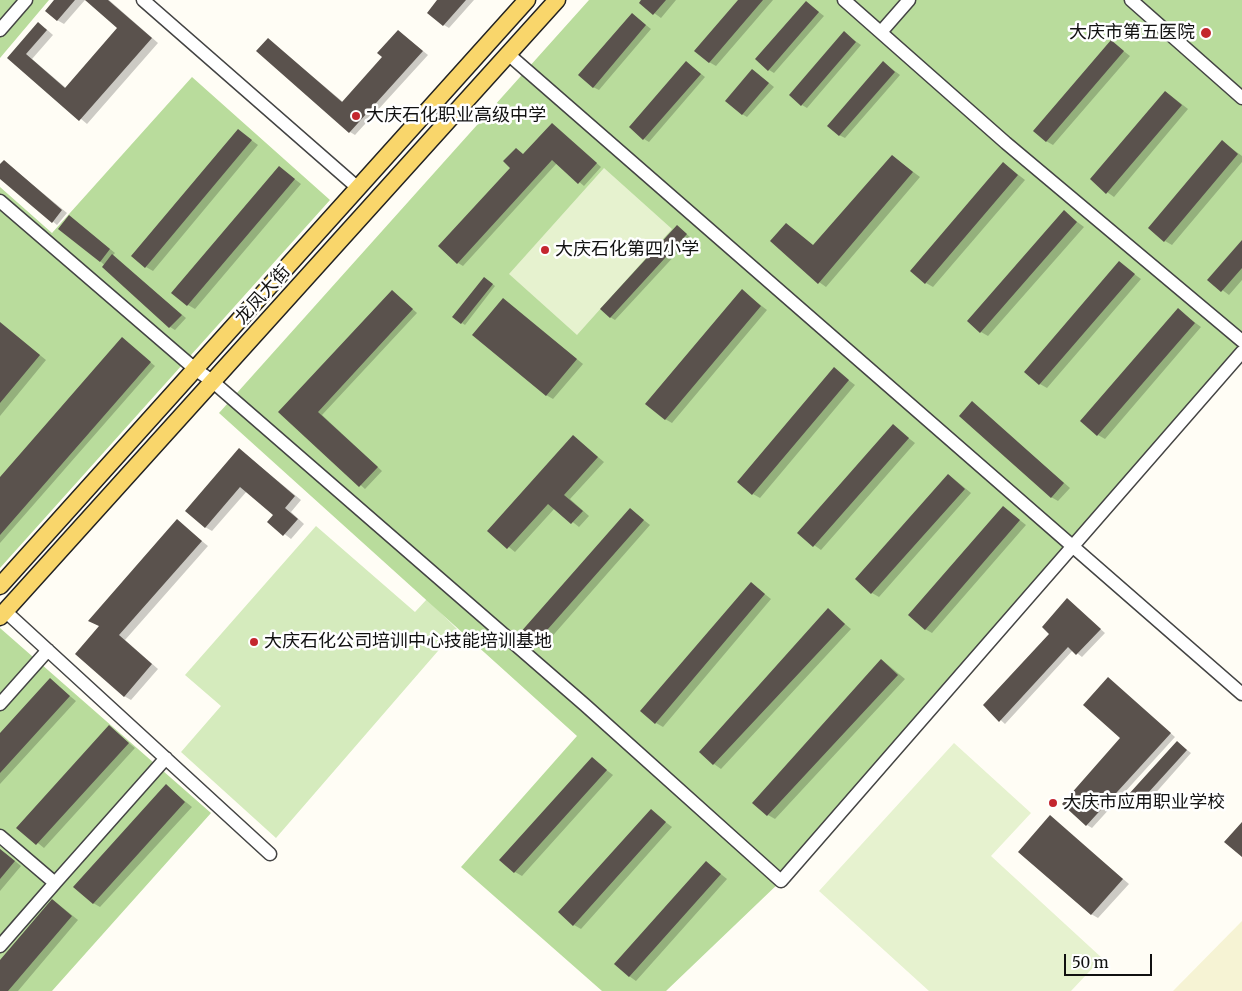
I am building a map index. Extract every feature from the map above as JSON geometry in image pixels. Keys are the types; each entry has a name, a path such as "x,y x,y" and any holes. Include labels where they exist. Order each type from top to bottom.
{"main road":[{"name":"龙凤大街","path":"3,614 557,0"},
{"name":"龙凤大街","path":"0,585 358,188 522,2"}],"street":[{"path":"0,30 26,0"},
{"path":"143,0 358,188"},
{"path":"844,0 1006,143 1242,341"},
{"path":"880,32 909,0"},
{"path":"1131,0 1242,98"},
{"path":"508,54 1242,694"},
{"path":"0,201 195,369 212,381 585,705 781,881 1242,352"},
{"path":"3,614 48,650 270,854"},
{"path":"0,704 48,650"},
{"path":"0,946 166,758"},
{"path":"0,836 55,883"}],"shaded area":[{"path":"1242,921 1242,991 1173,991"}],"green space":[{"path":"0,0 49,0 0,58"},
{"path":"589,0 1242,0 1242,351 781,881 666,991 602,991 461,867 577,736 219,413"},
{"path":"192,77 330,200 0,568 0,187 52,233"},
{"path":"604,168 672,229 577,335 509,274"},
{"path":"316,526 415,612 427,599 457,629 276,838 181,752 221,706 185,675"},
{"path":"0,628 211,813 52,991 0,991"},
{"path":"954,743 1031,813 991,856 1102,958 1071,991 929,991 819,891"}],"building":[{"path":"54,0 75,0 57,21 45,11"},
{"path":"85,0 108,0 152,38 79,121 7,58 38,22 47,30 26,54 65,88 117,28"},
{"path":"437,0 466,0 443,26 427,13"},
{"path":"641,0 666,0 653,15 639,3"},
{"path":"738,0 763,0 709,63 694,51"},
{"path":"806,1 819,12 768,71 755,59"},
{"path":"632,13 646,25 593,88 578,75"},
{"path":"398,30 423,51 349,133 256,51 268,38 342,102 382,57 377,53"},
{"path":"844,31 856,42 801,106 789,95"},
{"path":"1111,40 1124,51 1046,142 1033,131"},
{"path":"686,61 701,74 643,140 629,127"},
{"path":"883,61 895,72 839,136 827,126"},
{"path":"752,69 769,83 742,115 725,101"},
{"path":"1165,91 1182,105 1106,194 1090,179"},
{"path":"552,123 597,163 578,184 552,160 457,264 438,246 510,168 503,161 516,148 523,154"},
{"path":"238,129 252,140 145,268 131,256"},
{"path":"1222,140 1238,154 1164,242 1148,228"},
{"path":"892,155 913,172 818,284 770,241 786,223 813,245"},
{"path":"4,160 62,210 52,223 0,179 0,164"},
{"path":"1003,162 1018,175 925,284 910,271"},
{"path":"279,166 295,179 187,306 171,293"},
{"path":"1064,210 1077,222 980,333 967,321"},
{"path":"69,215 110,249 100,262 58,229"},
{"path":"677,225 687,234 610,318 600,309"},
{"path":"1242,240 1242,268 1221,292 1207,280"},
{"path":"112,254 182,315 169,328 102,267"},
{"path":"1119,261 1135,274 1039,385 1024,372"},
{"path":"484,277 493,284 461,324 452,317"},
{"path":"742,289 761,306 665,420 645,404"},
{"path":"392,290 413,309 318,412 378,467 359,487 278,412"},
{"path":"503,298 577,359 546,396 472,335"},
{"path":"1178,308 1195,323 1097,436 1080,421"},
{"path":"0,322 40,355 0,403"},
{"path":"122,337 151,362 0,535 0,477"},
{"path":"834,367 849,380 752,495 737,482"},
{"path":"972,401 1064,483 1051,498 959,416"},
{"path":"893,424 909,438 813,547 797,533"},
{"path":"573,435 598,457 564,495 583,511 571,524 548,504 507,549 487,531"},
{"path":"239,448 295,496 285,508 298,519 283,536 267,522 273,515 240,487 205,528 185,511"},
{"path":"948,474 965,489 871,594 855,579"},
{"path":"1003,506 1020,520 925,630 908,615"},
{"path":"630,508 644,520 533,646 519,634"},
{"path":"177,519 202,541 119,635 152,664 124,697 75,654 99,626 88,621"},
{"path":"751,582 765,594 655,724 640,711"},
{"path":"1067,598 1101,629 1076,655 1068,647 999,722 983,705 1049,634 1042,627"},
{"path":"828,608 845,624 713,765 699,752"},
{"path":"881,659 898,675 767,816 752,803"},
{"path":"1108,677 1171,733 1086,826 1062,804 1120,738 1083,705"},
{"path":"50,678 70,696 0,773 0,733"},
{"path":"109,725 129,743 36,845 16,828"},
{"path":"1177,741 1187,750 1138,804 1128,795"},
{"path":"592,757 607,770 514,873 499,860"},
{"path":"166,784 185,802 93,904 73,887"},
{"path":"651,809 666,822 573,926 558,912"},
{"path":"1050,815 1123,879 1091,915 1018,852"},
{"path":"1242,822 1242,857 1224,842"},
{"path":"0,849 15,861 0,879"},
{"path":"706,861 721,874 629,977 614,964"},
{"path":"52,899 72,916 8,991 0,991 0,960"}],"place":[{"name":"大庆市第五医院","path":"1206,33"},
{"name":"大庆石化职业高级中学","path":"356,116"},
{"name":"大庆石化第四小学","path":"545,250"},
{"name":"大庆石化公司培训中心技能培训基地","path":"254,642"},
{"name":"大庆市应用职业学校","path":"1053,803"}]}
